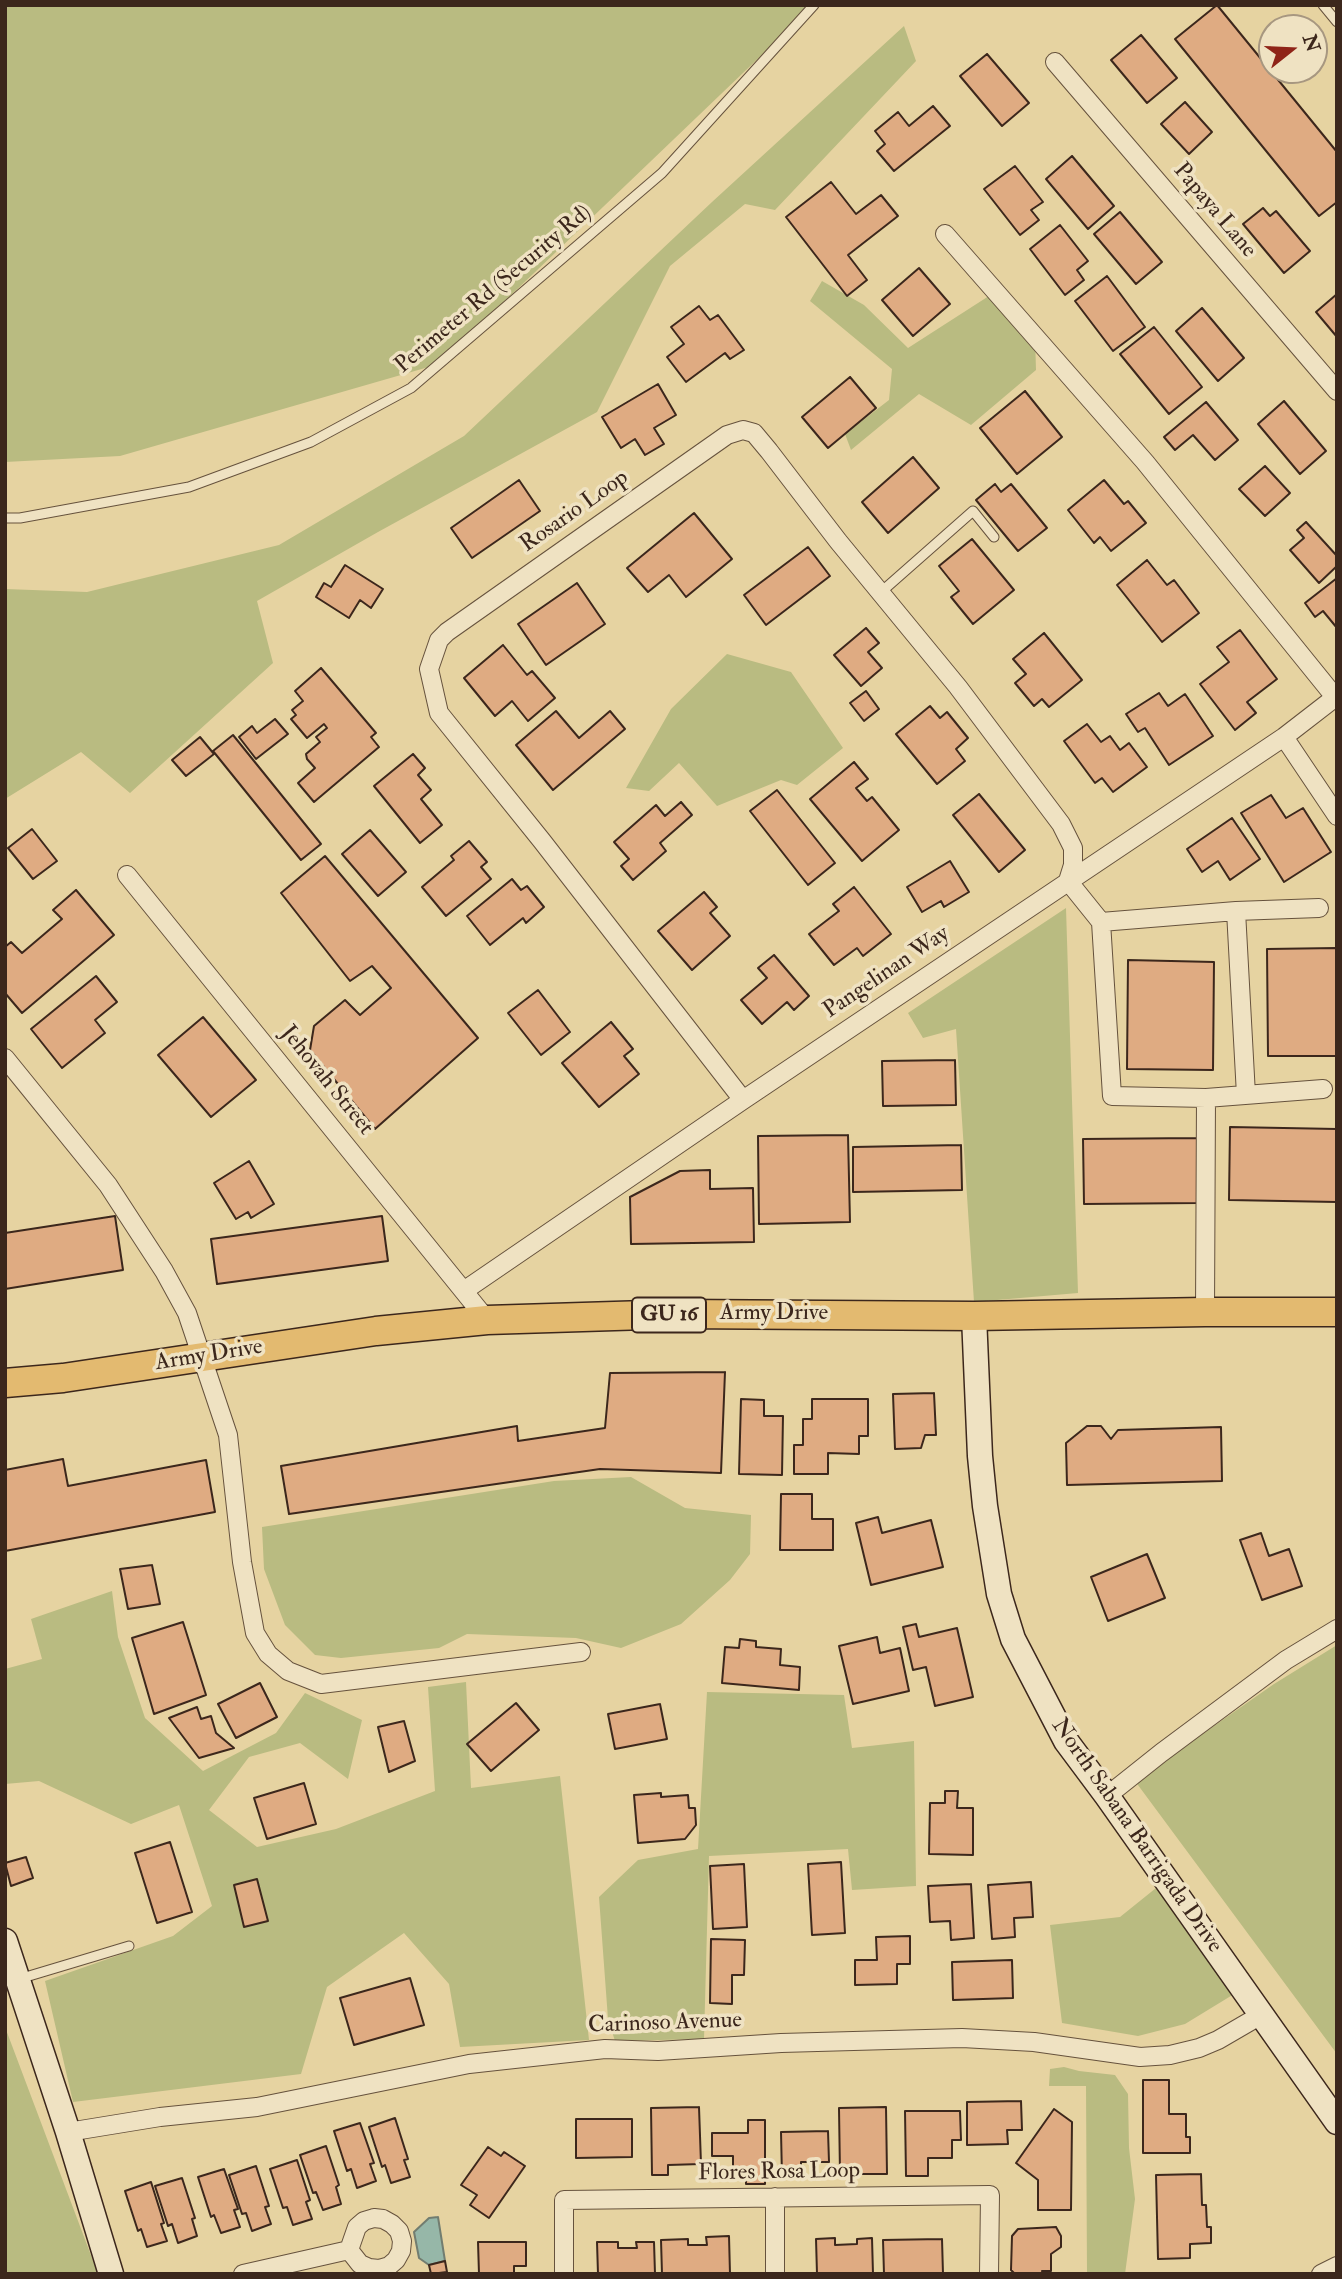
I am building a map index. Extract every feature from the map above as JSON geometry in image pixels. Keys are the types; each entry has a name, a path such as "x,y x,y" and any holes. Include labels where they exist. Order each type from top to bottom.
{"main road":[{"name":"Army Drive","path":"5,1383 63,1378 376,1331 487,1320 678,1314 974,1316 1337,1312"},
{"name":"North Sabana Barrigada Drive","path":"974,1316 980,1456 985,1506 999,1594 1013,1639 1066,1741 1337,2122"},
{"path":"5,1941 111,2274"}],"street":[{"name":"Papaya Lane","path":"1055,62 1337,391"},
{"path":"945,234 1144,462 1336,697"},
{"name":"Rosario Loop","path":"743,1100 439,713 429,669 433,652 447,632 727,435 743,430 754,433 958,687 1061,824 1073,848 1073,865 1068,881"},
{"name":"Pangelinan Way","path":"465,1290 1283,737 1336,697"},
{"path":"1283,737 1337,816"},
{"name":"Jehovah Street","path":"127,875 487,1320"},
{"path":"1068,881 1101,922 1112,1096 1206,1098 1323,1089"},
{"path":"1101,922 1236,911 1319,908"},
{"path":"1236,911 1246,1095"},
{"path":"5,1058 108,1185 164,1271 187,1313 228,1435 242,1562 254,1633 268,1654 288,1671 321,1684 581,1652"},
{"path":"1205,1312 1206,1098"},
{"path":"1107,1796 1286,1660 1337,1629"},
{"name":"Carinoso Avenue","path":"68,2132 160,2117 257,2107 469,2064 605,2049 658,2051 781,2043 962,2038 1034,2042 1140,2057 1170,2055 1199,2048 1261,2015"},
{"name":"Flores Rosa Loop","path":"564,2274 564,2200 990,2195 989,2274"},
{"path":"775,2197 775,2274"},
{"path":"243,2274 349,2250"},
{"path":"1321,2274 1337,2266"}],"lane":[{"name":"Perimeter Rd (Security Rd)","path":"5,518 20,518 189,487 310,442 411,388 662,173 814,5"},
{"path":"1323,5 1337,22"},
{"path":"880,593 974,511 994,537"},
{"path":"17,1979 129,1946"}],"green space":[{"path":"5,5 814,5 439,364 120,456 5,462"},
{"path":"904,26 916,61 775,210 745,204 670,266 597,412 257,601 273,663 130,793 81,752 5,799 5,589 87,592 279,545 464,436 712,202"},
{"path":"822,281 864,305 908,348 992,294 1035,337 1036,370 971,425 919,394 851,450 845,434 889,400 892,369 810,301"},
{"path":"727,654 791,672 843,748 797,785 781,780 717,806 679,763 649,791 626,788 671,709"},
{"path":"1066,908 1078,1293 974,1302 956,1029 923,1038 908,1013"},
{"path":"631,1477 685,1508 751,1515 750,1554 730,1580 681,1624 621,1648 576,1638 467,1634 439,1648 341,1658 315,1655 285,1625 264,1569 262,1527 554,1481"},
{"path":"112,1591 118,1637 145,1718 203,1771 276,1733 305,1693 362,1720 348,1779 300,1743 249,1757 209,1810 257,1847 336,1829 435,1791 428,1687 466,1682 471,1788 560,1776 589,2040 460,2047 449,1984 404,1933 327,1987 301,2074 73,2102 45,1981 173,1936 212,1906 179,1805 131,1824 39,1781 5,1784 5,1669 42,1659 31,1619"},
{"path":"1337,1645 1337,2054 1135,1781 1274,1684"},
{"path":"707,1692 844,1695 852,1748 914,1741 916,1886 852,1890 848,1849 709,1856 704,2039 615,2041 608,2019 599,1897 638,1860 698,1849"},
{"path":"1161,1884 1239,1991 1185,2024 1138,2036 1062,2023 1050,1925 1120,1917"},
{"path":"5,2027 98,2274 5,2274"},
{"path":"1064,2067 1115,2075 1128,2094 1129,2148 1135,2199 1125,2274 1087,2274 1086,2086 1049,2086 1050,2069"}],"shaded area":[{"path":"438,2217 445,2261 429,2265 419,2258 414,2232 429,2218"}],"building":[{"path":"1217,5 1258,55 1258,84 1281,84 1337,152 1337,202 1319,216 1175,39"},
{"path":"1141,35 1177,78 1147,103 1111,60"},
{"path":"987,54 1029,103 1002,126 960,76"},
{"path":"1185,102 1212,132 1189,154 1161,124"},
{"path":"933,106 950,126 894,171 877,151 885,144 875,131 898,112 909,126"},
{"path":"1072,156 1114,206 1088,229 1046,179"},
{"path":"1015,166 1043,202 1031,210 1039,220 1020,235 984,189"},
{"path":"831,182 856,214 881,195 898,216 848,255 867,280 847,296 786,217"},
{"path":"1263,208 1270,216 1276,211 1310,251 1284,273 1243,224"},
{"path":"1120,212 1162,262 1136,284 1094,234"},
{"path":"1060,225 1088,261 1077,270 1084,280 1065,295 1030,249"},
{"path":"919,268 950,304 913,336 882,300"},
{"path":"1107,276 1145,327 1113,351 1075,301"},
{"path":"1337,294 1337,337 1316,312"},
{"path":"699,306 710,320 718,315 744,350 730,359 725,353 686,382 667,357 684,344 671,327"},
{"path":"1202,308 1244,358 1218,381 1176,331"},
{"path":"1154,327 1202,387 1169,414 1120,354"},
{"path":"850,377 876,408 828,448 802,417"},
{"path":"658,384 676,415 654,428 664,444 645,455 635,439 621,448 602,417"},
{"path":"1025,391 1062,437 1017,474 980,428"},
{"path":"1284,401 1326,451 1300,474 1258,424"},
{"path":"1206,402 1238,440 1215,460 1193,435 1175,450 1164,437"},
{"path":"913,457 939,488 888,533 862,502"},
{"path":"1265,466 1290,493 1265,516 1239,489"},
{"path":"519,480 540,511 472,558 451,528"},
{"path":"1104,480 1124,504 1128,501 1146,523 1111,551 1100,537 1094,543 1068,510"},
{"path":"995,484 1001,492 1011,484 1047,528 1018,551 976,500"},
{"path":"694,513 732,559 686,597 669,575 648,592 627,568"},
{"path":"1306,522 1337,556 1337,566 1319,583 1290,550 1304,538 1297,530"},
{"path":"972,539 1014,590 973,624 951,597 959,591 939,566"},
{"path":"808,547 830,576 766,625 744,595"},
{"path":"1147,560 1167,585 1174,580 1199,613 1162,642 1117,585"},
{"path":"345,565 383,589 371,608 360,600 349,618 316,597 324,583 331,587"},
{"path":"1337,578 1337,628 1323,611 1315,617 1305,603"},
{"path":"577,583 605,624 546,665 518,624"},
{"path":"866,628 879,643 868,652 882,668 861,686 834,655"},
{"path":"1240,630 1277,679 1247,702 1256,713 1235,730 1200,684 1229,662 1217,647"},
{"path":"1044,633 1082,680 1049,707 1042,699 1034,706 1015,683 1026,674 1013,659"},
{"path":"503,645 527,675 532,671 555,698 528,721 512,701 495,716 464,678"},
{"path":"321,668 376,733 371,737 379,747 314,802 298,783 315,768 306,754 320,742 316,737 327,728 324,724 307,738 291,719 296,715 292,710 303,701 295,691"},
{"path":"866,691 879,709 864,721 850,703"},
{"path":"1159,693 1168,706 1185,694 1213,736 1169,765 1145,728 1138,732 1126,714"},
{"path":"930,706 940,718 947,712 968,738 956,749 965,761 937,784 896,734"},
{"path":"556,711 579,738 610,711 625,729 553,790 516,745"},
{"path":"275,719 288,734 256,759 239,737 252,726 257,733"},
{"path":"1087,724 1101,742 1110,736 1120,750 1129,743 1147,767 1113,792 1102,778 1095,783 1064,741"},
{"path":"233,735 321,844 301,860 213,751"},
{"path":"200,737 214,754 186,776 172,760"},
{"path":"413,754 425,768 418,775 431,790 421,799 442,825 420,843 374,786"},
{"path":"854,762 868,779 856,788 867,801 872,797 899,830 862,861 810,799"},
{"path":"777,790 835,863 808,885 750,811"},
{"path":"979,794 1025,850 999,872 953,815"},
{"path":"1271,795 1286,818 1303,808 1331,852 1284,882 1241,813"},
{"path":"681,802 692,815 660,843 666,851 633,880 621,866 629,859 614,842 656,805 665,816"},
{"path":"1232,818 1260,859 1230,880 1218,861 1202,872 1187,849"},
{"path":"32,829 57,861 33,879 8,848"},
{"path":"370,830 406,872 378,896 342,854"},
{"path":"469,841 487,862 481,867 491,879 446,916 422,887 454,860 451,856"},
{"path":"325,856 478,1038 375,1129 310,1050 314,1026 345,1000 360,1015 391,988 372,966 350,981 281,893"},
{"path":"950,861 969,892 944,907 941,901 922,912 907,887"},
{"path":"512,879 521,890 527,886 544,907 526,923 523,918 490,945 467,916"},
{"path":"854,887 891,934 863,956 857,948 834,965 809,934 839,911 833,904"},
{"path":"76,890 114,935 22,1013 5,993 5,947 11,942 22,953 62,919 53,910"},
{"path":"704,892 717,907 710,913 730,936 692,970 658,931"},
{"path":"1337,948 1337,1056 1268,1056 1267,949"},
{"path":"774,955 809,996 794,1010 787,1002 762,1024 741,1000 767,978 758,968"},
{"path":"1128,960 1214,962 1213,1070 1127,1069"},
{"path":"96,976 117,1002 95,1020 105,1033 62,1068 31,1029"},
{"path":"538,990 570,1032 541,1055 508,1013"},
{"path":"203,1017 256,1080 211,1117 158,1055"},
{"path":"611,1022 633,1049 624,1056 639,1074 599,1107 562,1063"},
{"path":"955,1060 956,1105 883,1106 882,1061"},
{"path":"1230,1127 1337,1129 1337,1202 1229,1200"},
{"path":"848,1135 850,1222 759,1224 758,1136"},
{"path":"1197,1138 1198,1203 1084,1204 1083,1139"},
{"path":"961,1145 962,1190 853,1192 853,1147"},
{"path":"249,1161 274,1204 251,1218 248,1212 236,1219 214,1183"},
{"path":"710,1170 710,1189 753,1188 754,1242 631,1244 630,1197 680,1171"},
{"path":"115,1216 123,1270 5,1289 5,1233"},
{"path":"382,1216 388,1261 217,1284 211,1239"},
{"path":"725,1372 721,1473 600,1469 289,1514 281,1466 517,1426 518,1441 605,1428 610,1373"},
{"path":"934,1393 936,1435 925,1435 921,1448 895,1449 893,1394"},
{"path":"741,1399 764,1400 764,1416 783,1416 782,1475 739,1474"},
{"path":"812,1399 868,1399 868,1436 859,1436 859,1454 828,1453 828,1474 794,1474 794,1445 803,1445 803,1419 812,1419"},
{"path":"1087,1426 1101,1426 1111,1439 1118,1430 1221,1427 1222,1481 1067,1485 1066,1443"},
{"path":"63,1459 68,1486 206,1460 215,1512 5,1551 5,1470"},
{"path":"781,1494 812,1494 812,1519 833,1519 833,1550 780,1550"},
{"path":"878,1517 882,1533 931,1520 943,1567 871,1585 856,1523"},
{"path":"1261,1533 1269,1556 1289,1549 1302,1586 1262,1600 1240,1540"},
{"path":"1147,1554 1165,1598 1108,1621 1091,1577"},
{"path":"152,1565 160,1604 128,1609 120,1569"},
{"path":"183,1622 206,1695 154,1714 132,1638"},
{"path":"916,1624 919,1637 957,1628 973,1697 935,1706 926,1667 913,1670 903,1627"},
{"path":"877,1637 880,1653 900,1648 909,1691 853,1704 839,1646"},
{"path":"740,1639 756,1641 756,1647 781,1649 780,1665 800,1667 799,1690 722,1683 725,1647 739,1648"},
{"path":"260,1683 277,1717 236,1738 218,1704"},
{"path":"516,1703 539,1730 491,1771 467,1744"},
{"path":"660,1704 667,1739 615,1749 608,1714"},
{"path":"197,1707 201,1719 211,1716 216,1733 234,1748 199,1758 169,1718"},
{"path":"404,1721 415,1761 389,1772 378,1727"},
{"path":"304,1783 316,1824 267,1839 254,1798"},
{"path":"945,1791 958,1791 957,1808 973,1808 973,1855 929,1854 930,1803 945,1803"},
{"path":"661,1793 661,1797 688,1795 689,1808 695,1808 696,1825 685,1839 638,1843 634,1795"},
{"path":"170,1842 192,1912 157,1923 135,1853"},
{"path":"26,1857 33,1878 11,1886 5,1863"},
{"path":"841,1862 845,1933 812,1935 808,1864"},
{"path":"744,1864 747,1927 713,1929 710,1866"},
{"path":"257,1879 268,1921 244,1927 234,1885"},
{"path":"1031,1882 1033,1917 1014,1918 1015,1937 992,1939 988,1885"},
{"path":"971,1884 974,1938 951,1940 950,1921 930,1922 928,1886"},
{"path":"910,1936 910,1964 897,1964 897,1984 855,1985 855,1960 877,1960 876,1937"},
{"path":"711,1939 745,1940 744,1975 732,1975 732,2004 710,2003"},
{"path":"1012,1960 1013,1998 953,2000 952,1962"},
{"path":"410,1978 424,2025 354,2045 340,1998"},
{"path":"1143,2080 1169,2080 1169,2114 1186,2114 1186,2137 1190,2137 1190,2153 1143,2153"},
{"path":"1021,2101 1022,2130 1007,2130 1008,2144 967,2145 967,2102"},
{"path":"699,2107 701,2164 668,2165 668,2175 652,2175 651,2108"},
{"path":"886,2107 887,2174 840,2174 839,2108"},
{"path":"1054,2109 1072,2122 1071,2210 1038,2210 1038,2180 1016,2163"},
{"path":"905,2111 960,2111 961,2140 952,2140 952,2158 928,2158 928,2176 906,2176"},
{"path":"395,2118 408,2159 404,2160 410,2177 391,2183 385,2165 382,2167 369,2127"},
{"path":"576,2119 632,2119 632,2157 576,2158"},
{"path":"748,2120 765,2120 765,2184 746,2184 746,2173 733,2173 733,2156 712,2156 712,2133 748,2133"},
{"path":"360,2123 374,2163 370,2164 376,2181 357,2188 351,2169 347,2171 334,2131"},
{"path":"828,2131 829,2162 801,2162 801,2176 782,2177 781,2132"},
{"path":"326,2146 339,2185 336,2187 341,2204 323,2210 316,2192 313,2193 300,2155"},
{"path":"488,2147 501,2156 504,2152 525,2166 489,2218 470,2205 477,2195 461,2185"},
{"path":"297,2160 310,2200 306,2202 312,2219 293,2225 287,2207 283,2208 270,2169"},
{"path":"256,2166 269,2206 265,2207 271,2224 252,2231 246,2213 242,2214 229,2175"},
{"path":"224,2169 238,2209 234,2210 240,2227 221,2233 214,2215 211,2217 198,2177"},
{"path":"1201,2174 1202,2205 1206,2205 1211,2243 1190,2244 1190,2258 1158,2259 1156,2175"},
{"path":"182,2178 195,2218 192,2219 197,2236 178,2243 172,2224 168,2226 155,2186"},
{"path":"151,2182 167,2241 147,2247 141,2229 138,2231 125,2191"},
{"path":"1056,2227 1061,2236 1061,2247 1051,2254 1051,2271 1042,2271 1043,2274 1015,2274 1011,2270 1012,2236 1018,2229"},
{"path":"729,2236 730,2274 662,2274 661,2240 688,2239 688,2245 707,2245 706,2237"},
{"path":"835,2238 835,2245 857,2244 857,2239 872,2238 873,2274 817,2274 816,2239"},
{"path":"942,2239 943,2274 884,2274 883,2240"},
{"path":"478,2242 526,2242 526,2266 514,2266 514,2274 479,2274"},
{"path":"597,2242 618,2242 618,2248 637,2248 636,2242 654,2242 655,2274 598,2274"},
{"path":"445,2261 447,2272 431,2274 429,2265"}]}
